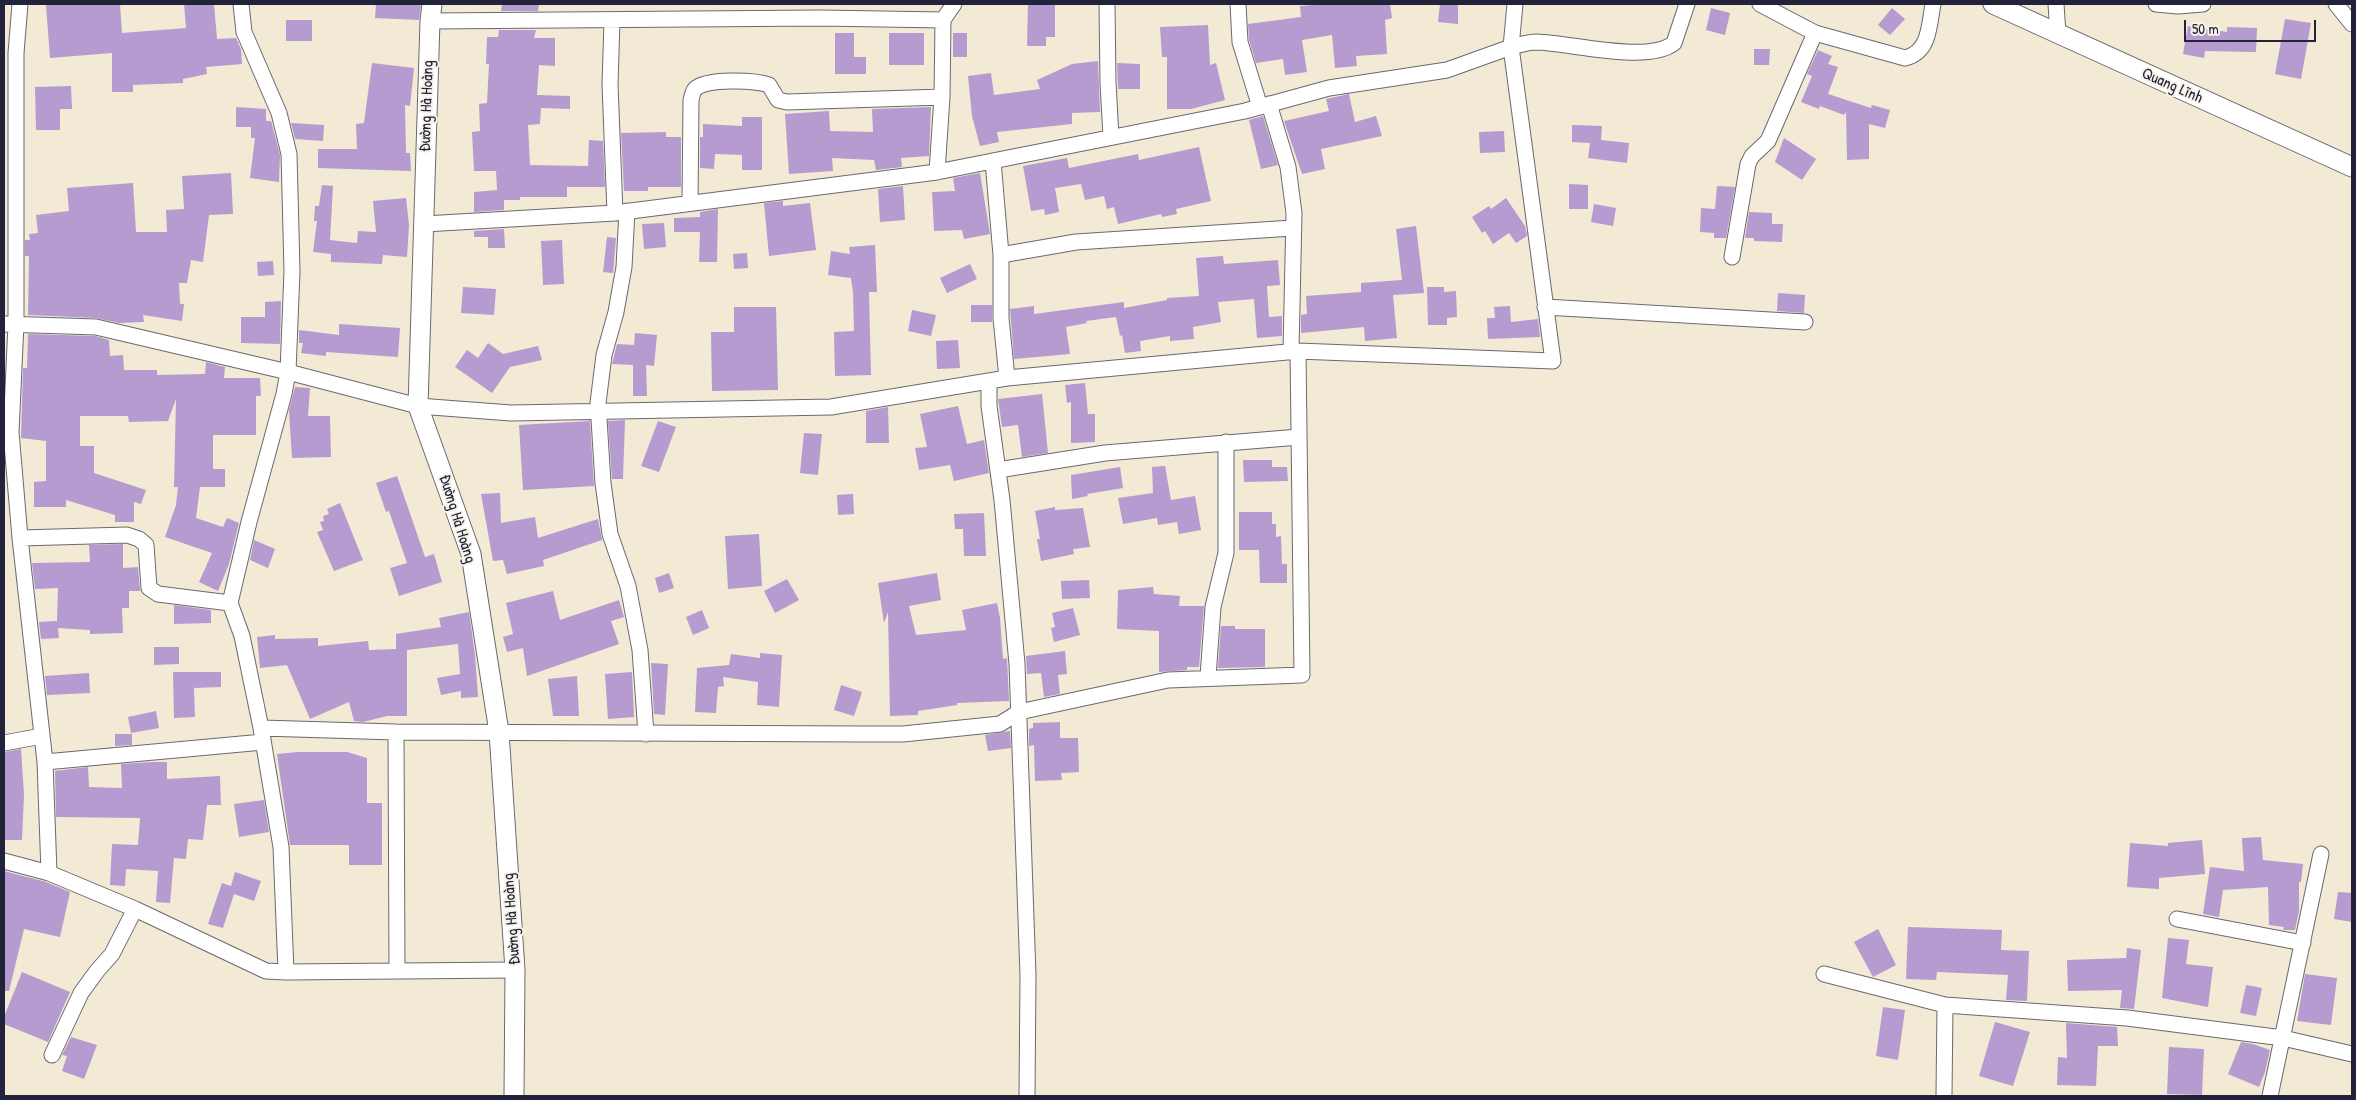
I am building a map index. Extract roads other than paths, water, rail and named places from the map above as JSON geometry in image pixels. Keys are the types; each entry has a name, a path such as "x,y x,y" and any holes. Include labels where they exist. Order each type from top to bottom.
{"street":[{"path":"20,4 10,136 10,504 20,538 45,762 49,873"},
{"path":"240,4 244,32 279,113 289,154 292,271 288,372 230,602 242,636 262,735 281,847 286,972"},
{"path":"936,172 942,97 943,20 954,4"},
{"path":"1107,4 1107,56 1111,137"},
{"path":"45,762 262,735 396,732 904,734 1000,724 1019,712 1168,680 1208,677 1302,675 1299,437 1294,351 1294,228 1288,167 1240,42 1238,4"},
{"path":"10,324 96,326 288,372 418,406 511,413 831,407 1008,378 1294,351 1553,361 1511,47 1515,4"},
{"path":"424,224 621,212 936,172 1264,106 1329,88 1447,70 1511,47 1535,42 1613,51 1657,51 1669,48 1674,43 1687,4"},
{"path":"1760,4 1815,32 1905,58 1912,57 1923,48 1928,34 1932,4"},
{"name":"Quang Lĩnh","path":"1993,4 2352,167"},
{"path":"2056,4 2058,34"},
{"path":"2156,4 2178,6 2203,4"},
{"path":"2336,4 2352,24"},
{"path":"431,12 612,21 821,18 943,20"},
{"name":"Đường Hà Hoàng","path":"431,12 418,406 470,554 499,732 515,970 514,1096"},
{"path":"612,21 610,84 624,267 616,312 604,355 598,390 599,412 604,492 610,534 628,586 640,650 646,734"},
{"path":"1732,258 1748,164 1752,156 1768,141 1815,32"},
{"path":"690,203 691,100 694,90 702,84 756,81 769,85 778,100 787,102 942,97"},
{"path":"993,161 1001,256 1001,318 1008,378"},
{"path":"1001,256 1076,242 1294,228"},
{"path":"1545,306 1805,322"},
{"path":"989,381 989,406 998,470 1017,664 1028,975 1027,1096"},
{"path":"998,470 1105,453 1299,437"},
{"path":"1208,677 1213,607 1226,553 1226,442"},
{"path":"20,538 127,535 139,539 146,545 149,588 158,594 230,602"},
{"path":"396,732 397,970"},
{"path":"4,743 42,736"},
{"path":"2270,1096 2322,854"},
{"path":"4,861 49,873 135,909 266,971 515,970"},
{"path":"52,1055 81,993 97,970 112,954 135,909"},
{"path":"2177,919 2303,943"},
{"path":"1824,974 1945,1005 2127,1018 2283,1038 2352,1054"},
{"path":"1944,1096 1945,1005"}]}
